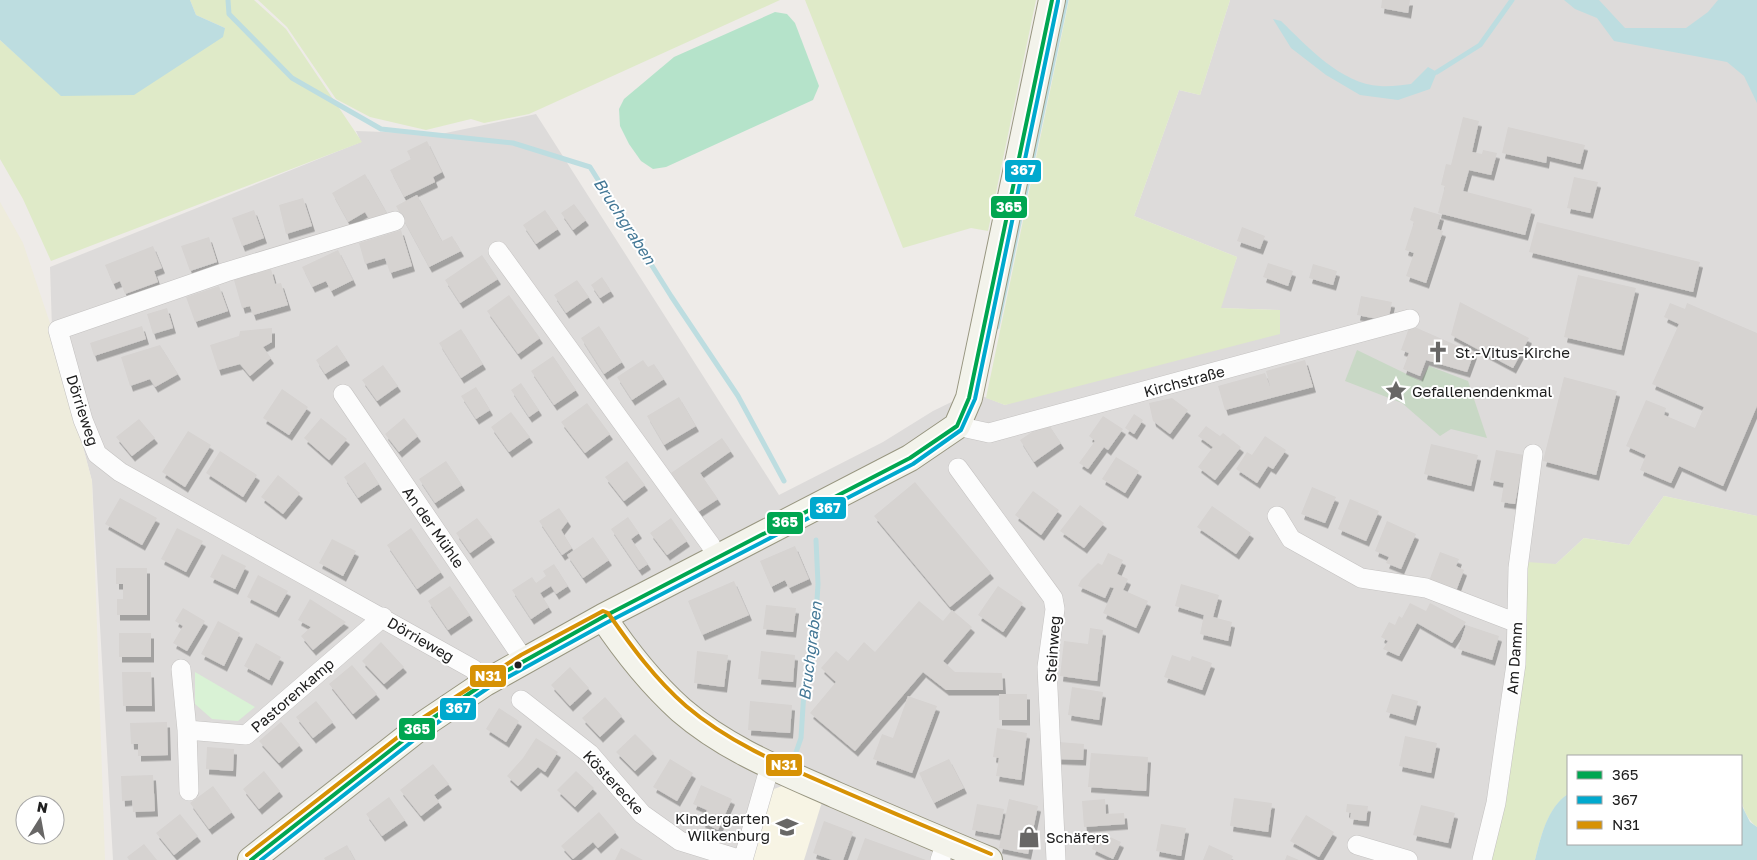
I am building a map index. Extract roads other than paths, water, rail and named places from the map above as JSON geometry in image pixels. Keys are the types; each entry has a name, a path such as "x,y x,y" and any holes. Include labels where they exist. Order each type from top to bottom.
{"main road":[{"path":"251,860 424,724 485,683 524,660 717,557 910,458 957,426 969,398 1052,0"},
{"path":"604,617 639,666 681,710 718,738 770,766 943,851 989,860"}],"street":[{"name":"Dörrieweg","path":"395,221 226,272 58,330 83,420 97,454 120,472 383,617 473,669 485,683"},
{"path":"498,251 710,544 717,557"},
{"name":"Kirchstraße","path":"957,426 989,433 1410,320"},
{"name":"An der Mühle","path":"343,394 524,660"},
{"name":"Am Damm","path":"1482,860 1496,803 1516,664 1518,568 1533,454"},
{"name":"Steinweg","path":"958,468 1053,598 1055,609 1047,667 1056,860"},
{"path":"1277,516 1291,539 1361,578 1426,588 1517,623"},
{"name":"Pastorenkamp","path":"187,730 246,735 383,617"},
{"path":"181,669 190,791"},
{"name":"Kösterecke","path":"521,700 590,754 642,814 680,841 743,860"},
{"path":"743,860 770,766"},
{"path":"1357,845 1408,860"}],"water":[{"path":"0,0 190,0 196,15 225,28 223,37 134,95 61,96 0,40"},
{"path":"1564,0 1599,0 1625,28 1686,28 1708,12 1718,0 1757,0 1757,103 1744,76 1727,62 1614,41 1597,18 1575,9"},
{"path":"1273,19 1281,21 1313,52 1338,71 1366,84 1395,86 1411,84 1428,67 1437,72 1430,89 1398,100 1360,95 1326,75 1291,48"},
{"path":"1567,795 1567,845 1742,845 1742,806 1750,822 1757,827 1757,860 1535,860 1546,823 1561,800"}],"waterway":[{"name":"Bruchgraben","path":"228,0 229,14 292,78 381,129 513,143 590,167 671,296 738,396 784,481"},
{"path":"997,327 1066,0"},
{"path":"1437,72 1480,45 1512,0"},
{"name":"Bruchgraben","path":"793,761 801,738 804,691 815,632 818,584 816,540"}],"place":[{"name":"St.-Vitus-Kirche","path":"1438,352"},
{"name":"Gefallenendenkmal","path":"1396,391"},
{"name":"Kindergarten Wilkenburg","path":"787,827"},
{"name":"Schäfers","path":"1029,837"}]}
